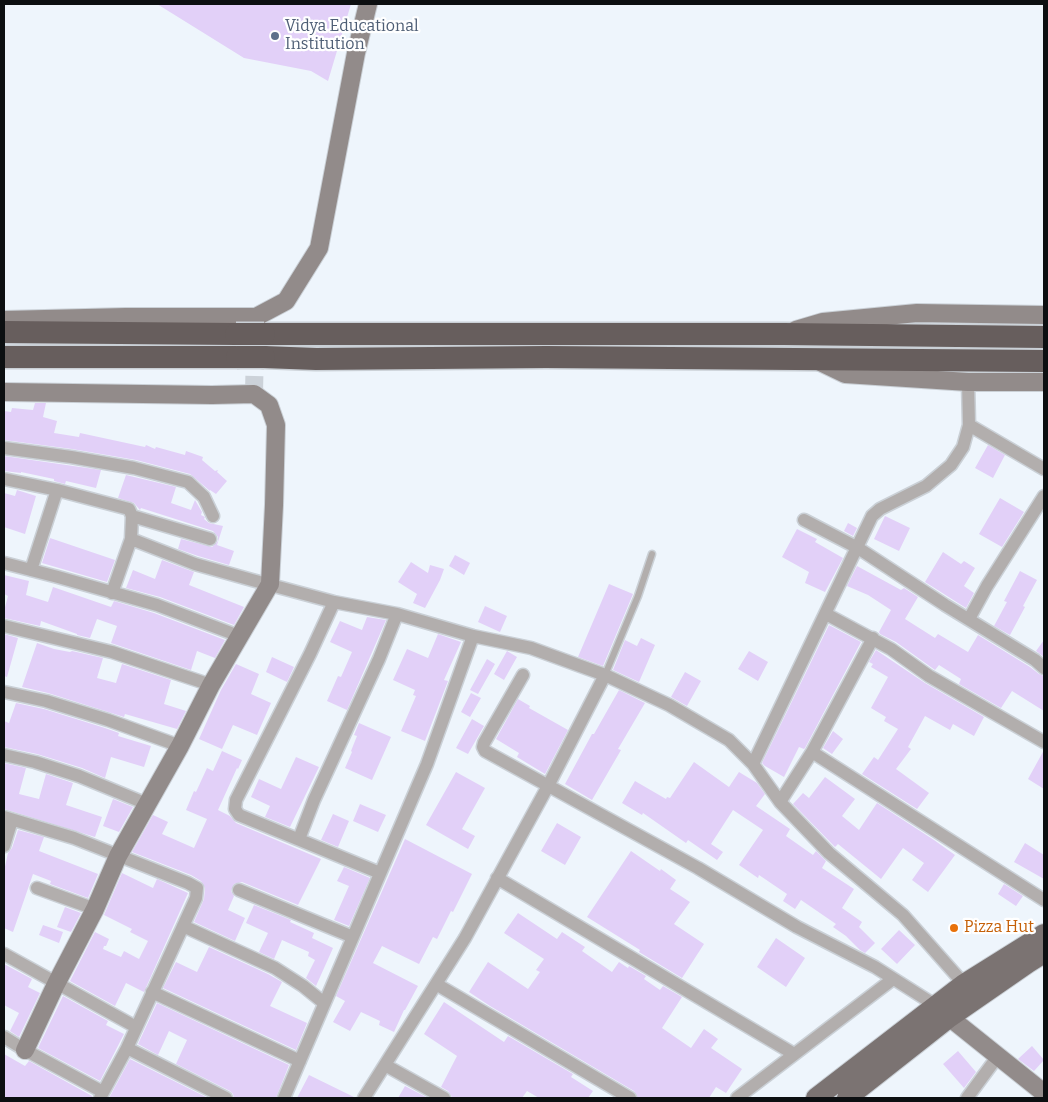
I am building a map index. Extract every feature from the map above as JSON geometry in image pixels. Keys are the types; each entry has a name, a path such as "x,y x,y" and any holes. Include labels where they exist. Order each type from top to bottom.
{"highway":[{"path":"4,332 236,334 260,326 407,334 784,334 1044,337"},
{"path":"4,357 1044,361"}],"main road":[{"path":"847,1098 942,1011 964,984 1044,934"},
{"path":"816,1098 942,1011 1044,953"}],"street":[{"path":"4,320 136,317 260,326 286,301 318,248 364,5"},
{"path":"784,334 823,322 917,313 1044,315"},
{"path":"814,359 845,374 968,382 1044,382"},
{"path":"753,764 872,516 880,509 926,486 951,465 963,447 969,425 968,382"},
{"path":"4,392 254,394 269,405 276,424 270,584 211,685 180,746 118,856 95,909 56,984 25,1050"},
{"path":"969,425 1044,469"},
{"path":"4,448 134,468 188,482 204,497 213,516"},
{"path":"4,479 57,490 129,509 132,516 131,539 112,592"},
{"path":"31,570 57,490"},
{"path":"969,620 987,586 1044,496"},
{"path":"132,516 210,539"},
{"path":"804,520 858,548 1035,660 1044,668"},
{"path":"131,539 195,564 334,602 398,614 473,636 531,648 604,675 669,705 729,740 753,764 780,802 830,853 903,915 964,984"},
{"path":"4,563 157,605 239,636"},
{"path":"334,602 310,654 236,800 235,809 239,815 380,873"},
{"path":"299,839 314,800 398,614"},
{"path":"826,614 891,649 929,676 1044,742"},
{"path":"4,626 112,652 211,685"},
{"path":"284,1098 427,764 473,636"},
{"path":"780,802 812,752 872,638"},
{"path":"523,675 483,747 485,751 698,868 797,927 875,967 942,1011 1044,1093"},
{"path":"364,1098 465,938 548,786 604,675"},
{"path":"4,692 108,720 180,746"},
{"path":"812,752 1044,900"},
{"path":"4,756 35,762 80,776 147,804"},
{"path":"4,846 8,819 74,838 188,882 197,888 196,898 127,1048 102,1095 4,1037"},
{"path":"497,878 794,1054"},
{"path":"37,888 95,909"},
{"path":"239,890 353,937"},
{"path":"183,926 275,968 324,1003"},
{"path":"4,954 136,1027"},
{"path":"737,1098 892,979"},
{"path":"436,984 630,1098"},
{"path":"152,992 300,1061"},
{"path":"127,1048 226,1098"},
{"path":"967,1098 998,1056"},
{"path":"385,1065 444,1098"}],"lane":[{"path":"604,675 638,596 652,554"}],"building":[{"name":"Vidya Educational Institution","path":"157,4 351,4 328,81 311,71 244,58"},
{"path":"35,403 46,403 43,417 57,421 54,433 79,437 80,433 145,447 146,445 155,449 156,447 185,455 186,451 203,457 202,460 215,471 218,470 217,472 227,481 216,494 190,474 136,460 4,440 4,411 11,412 12,408 33,410"},
{"path":"988,445 1005,455 993,478 975,468"},
{"path":"4,456 101,470 96,488 66,481 65,484 54,481 54,479 21,472 4,471"},
{"path":"126,475 176,487 171,503 191,510 195,500 202,512 201,515 205,517 204,519 209,523 223,526 217,545 234,551 229,565 178,549 181,539 212,547 218,541 218,537 213,531 141,508 140,510 134,503 118,498"},
{"path":"17,490 36,496 25,534 4,527 4,493 15,496"},
{"path":"1000,498 1024,512 1002,547 979,534"},
{"path":"885,516 910,528 899,551 874,539"},
{"path":"848,523 857,528 853,536 844,531"},
{"path":"797,529 817,539 815,542 843,558 825,592 805,583 809,572 782,557"},
{"path":"50,538 115,560 107,582 42,563"},
{"path":"943,552 961,564 964,561 975,568 964,586 974,593 966,608 925,582"},
{"path":"455,555 470,563 464,575 449,566"},
{"path":"162,560 194,572 189,585 244,607 234,625 160,597 126,588 133,570 155,579"},
{"path":"411,562 428,573 430,565 444,569 425,608 413,603 417,594 398,582"},
{"path":"857,566 901,590 904,588 918,597 905,619 935,638 938,634 968,652 978,635 1044,676 1044,711 1012,691 1001,708 959,684 961,679 939,665 935,670 896,642 880,634 879,632 891,610 868,595 847,586"},
{"path":"1020,571 1037,580 1010,635 994,626 1007,602 1004,601"},
{"path":"4,575 29,581 26,595 48,602 53,587 111,607 114,601 154,613 225,640 215,658 197,651 191,670 111,643 117,626 97,619 90,638 41,621 40,626 4,618 8,596 4,594"},
{"path":"609,584 633,594 603,666 578,657"},
{"path":"485,606 507,616 500,632 478,622"},
{"path":"367,617 386,620 347,710 327,701 338,676 341,677 352,652 330,642 340,621 362,630"},
{"path":"829,625 861,642 805,748 799,747 784,777 762,763"},
{"path":"4,634 18,638 7,677 4,676"},
{"path":"438,634 461,642 444,680 448,681 425,741 401,731 416,696 413,695 415,690 393,680 407,649 428,658"},
{"path":"641,638 655,645 639,682 613,670 625,640 637,646"},
{"path":"1044,640 1044,657 1036,651"},
{"path":"37,643 54,649 103,658 97,678 116,683 122,664 171,680 164,704 186,711 177,729 125,714 124,717 48,693 22,687"},
{"path":"876,650 925,683 984,717 974,736 953,724 950,730 925,716 908,747 911,749 896,769 929,793 917,809 862,774 874,757 878,760 898,729 884,721 886,717 871,708 888,677 871,667 873,664 869,662"},
{"path":"507,651 517,657 504,680 494,674"},
{"path":"749,651 768,662 758,681 738,669"},
{"path":"272,657 294,667 287,682 266,672"},
{"path":"487,659 495,664 478,694 470,690"},
{"path":"236,664 259,674 251,694 271,703 257,735 233,725 222,749 199,739 221,690"},
{"path":"685,672 701,681 687,706 671,697"},
{"path":"619,690 645,703 618,749 621,750 592,800 565,784"},
{"path":"471,693 481,698 470,717 461,712"},
{"path":"518,699 530,706 529,708 568,730 545,774 517,757 519,753 496,739"},
{"path":"16,703 44,709 105,728 119,733 118,736 151,746 144,767 111,757 105,778 82,768 37,754 4,747 4,721 9,723"},
{"path":"472,719 484,726 468,754 456,748"},
{"path":"359,723 391,737 372,780 345,768 357,736 354,735"},
{"path":"833,731 843,739 832,754 823,748"},
{"path":"1044,750 1044,789 1028,779"},
{"path":"222,751 242,760 218,810 230,816 236,823 321,859 298,905 242,882 234,884 231,891 234,896 228,910 245,918 235,941 194,922 204,899 205,888 201,881 191,875 132,852 153,815 168,822 162,834 194,848 207,819 186,810 207,768 213,771"},
{"path":"296,757 319,767 290,827 265,817 270,806 251,797 259,779 281,789"},
{"path":"694,762 729,787 739,772 757,783 765,794 756,806 790,829 786,836 813,855 816,851 826,861 822,868 854,889 842,908 862,922 859,927 875,943 865,953 833,927 836,924 801,900 795,909 783,901 787,894 759,875 758,878 739,865 763,830 733,810 711,844 723,852 717,860 688,840 686,843 643,813 642,815 622,803 635,781 666,799 667,797 670,798"},
{"path":"4,763 26,768 19,794 39,799 46,774 73,783 66,805 102,817 95,837 4,809"},
{"path":"456,772 485,788 462,829 475,836 468,849 426,825"},
{"path":"825,777 855,799 842,816 859,830 877,803 955,855 928,892 912,880 924,863 903,848 881,879 838,844 835,847 793,804 803,793 809,798"},
{"path":"113,799 133,807 119,832 103,826"},
{"path":"360,804 386,815 378,832 353,821"},
{"path":"333,814 349,821 338,847 321,840"},
{"path":"557,823 581,837 565,865 541,851"},
{"path":"18,830 44,837 39,851 98,874 88,898 50,884 51,881 33,874 13,932 4,928 4,871 8,853 12,848"},
{"path":"405,839 472,874 453,912 451,911 437,939 433,937 419,964 382,946 373,963 418,986 394,1032 379,1025 380,1021 361,1012 350,1031 333,1022 345,1001 336,996"},
{"path":"1025,843 1044,855 1044,879 1014,862"},
{"path":"631,851 676,880 670,889 690,902 674,924 704,944 682,978 587,917"},
{"path":"344,867 370,878 349,926 334,920 349,886 337,881"},
{"path":"122,873 153,888 157,879 188,893 144,992 126,983 115,1006 70,981 95,932 109,939 103,949 121,957 124,951 139,959 148,941 130,932 132,929 104,915"},
{"path":"1004,884 1023,896 1016,906 998,894"},
{"path":"254,905 291,920 290,922 314,933 312,938 333,948 316,986 306,978 315,960 308,956 309,952 282,940 274,959 259,952 268,933 246,923"},
{"path":"65,907 81,913 71,932 57,927"},
{"path":"518,913 557,939 562,932 585,947 582,951 612,972 619,962 646,976 644,979 660,990 663,986 682,997 662,1028 691,1048 704,1029 718,1039 711,1048 742,1069 726,1093 716,1087 709,1098 638,1098 634,1091 469,992 488,962 528,989 540,972 536,970 544,959 504,933"},
{"path":"43,925 63,932 59,943 39,935"},
{"path":"899,930 915,945 897,964 881,949"},
{"path":"776,938 805,958 786,987 757,967"},
{"path":"209,947 282,982 270,1006 307,1023 296,1050 163,988 176,962 197,972"},
{"path":"4,964 32,979 28,987 40,993 19,1037 10,1031 19,1013 4,1005"},
{"path":"63,996 108,1021 106,1025 124,1034 100,1081 38,1048"},
{"path":"444,1002 504,1042 508,1036 573,1074 571,1077 593,1091 588,1098 539,1098 527,1091 522,1098 452,1097 448,1091 441,1087 457,1056 424,1034"},
{"path":"157,1003 289,1065 276,1098 234,1098 230,1091 176,1064 187,1040 169,1031 158,1055 138,1044"},
{"path":"1032,1046 1044,1060 1034,1071 1018,1059"},
{"path":"958,1051 976,1072 964,1088 943,1064"},
{"path":"4,1054 25,1066 29,1061 92,1096 92,1098 4,1098"},
{"path":"130,1059 208,1098 109,1098"},
{"path":"309,1075 356,1098 297,1098"},
{"path":"405,1086 428,1098 398,1098"}],"tunnel":[{"path":"254,394 255,345"}],"place":[{"name":"Vidya Educational Institution","path":"275,36"},
{"name":"Pizza Hut","path":"954,928"}]}
